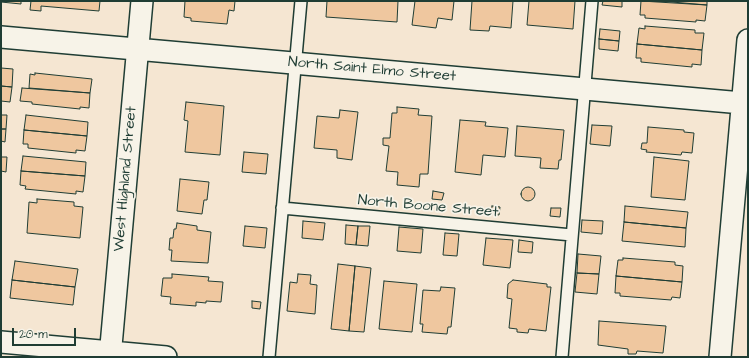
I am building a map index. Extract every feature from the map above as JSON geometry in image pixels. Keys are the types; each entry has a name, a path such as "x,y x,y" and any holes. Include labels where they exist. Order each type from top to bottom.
{"street":[{"name":"West Highland Street","path":"110,355 142,1"},
{"name":"North Saint Elmo Street","path":"1,37 742,103"},
{"path":"720,357 748,40"},
{"path":"1,342 110,355 166,357"}],"lane":[{"path":"269,357 301,1"},
{"path":"562,357 592,1"},
{"name":"North Boone Street","path":"282,208 572,235"}],"building":[{"path":"21,1 21,4 1,2"},
{"path":"31,1 100,1 99,11 41,6 41,11 30,10"},
{"path":"185,1 235,1 234,11 229,10 227,24 191,21 191,18 184,17"},
{"path":"327,1 398,1 397,22 326,17"},
{"path":"415,1 454,1 452,20 438,18 436,28 412,25"},
{"path":"472,1 513,1 511,28 490,26 489,31 470,30"},
{"path":"529,1 575,1 573,29 527,25"},
{"path":"603,1 622,1 622,7 602,5"},
{"path":"641,1 707,5 705,21 696,20 696,22 645,18 645,15 640,15"},
{"path":"660,1 707,1 707,5"},
{"path":"645,26 695,30 695,33 704,33 702,50 637,44 639,28 645,29"},
{"path":"600,29 620,31 619,41 599,39"},
{"path":"599,39 619,41 618,51 599,49"},
{"path":"637,44 702,50 701,65 692,64 692,67 641,62 641,58 636,58"},
{"path":"1,68 13,69 12,87 1,86"},
{"path":"35,73 92,79 90,93 29,88 30,74 35,75"},
{"path":"1,86 12,87 10,102 1,101"},
{"path":"22,88 90,93 89,108 80,107 80,109 32,104 32,102 20,101"},
{"path":"186,102 224,106 220,155 185,152 188,121 184,120"},
{"path":"397,107 419,109 418,115 432,116 428,174 420,174 419,187 397,185 398,172 386,171 389,146 383,145 383,138 390,138 392,113 397,113"},
{"path":"340,110 358,112 352,160 337,158 337,150 314,148 317,116 339,118"},
{"path":"1,115 7,115 6,129 1,129"},
{"path":"26,115 88,122 87,136 24,130"},
{"path":"460,120 486,122 485,126 508,128 505,157 483,155 481,175 455,172"},
{"path":"592,125 612,126 610,146 590,144"},
{"path":"517,126 564,130 561,160 559,160 558,169 540,168 541,158 515,156"},
{"path":"648,127 684,130 684,132 694,133 692,153 682,152 681,155 646,152 647,150 641,149 642,143 647,143"},
{"path":"1,129 6,129 5,142 1,141"},
{"path":"24,130 87,136 85,151 76,150 76,153 28,148 28,144 23,144"},
{"path":"244,152 268,154 266,174 242,172"},
{"path":"23,156 86,162 85,176 21,171"},
{"path":"1,157 7,157 6,172 1,171"},
{"path":"654,157 689,161 685,200 651,197"},
{"path":"21,171 85,176 83,192 76,191 76,194 25,189 26,186 20,185"},
{"path":"180,179 209,182 207,200 204,200 202,214 177,211"},
{"path":"528,187 533,189 535,194 533,199 528,201 523,199 521,194 523,189"},
{"path":"433,191 444,193 442,200 432,199"},
{"path":"37,199 74,202 74,206 83,207 80,238 27,233 29,202 37,203"},
{"path":"492,206 500,207 499,215 491,214"},
{"path":"625,206 688,212 686,228 624,222"},
{"path":"551,208 561,208 560,217 550,216"},
{"path":"582,220 603,221 602,234 581,232"},
{"path":"303,221 325,223 323,240 302,238"},
{"path":"624,222 686,228 685,247 622,241"},
{"path":"177,223 197,226 197,230 211,232 208,263 171,261 172,250 169,250 170,238 173,238 174,229 176,229"},
{"path":"346,225 358,226 356,245 345,244"},
{"path":"245,226 267,228 265,248 243,246"},
{"path":"358,226 370,226 368,246 356,245"},
{"path":"399,227 423,229 421,253 397,251"},
{"path":"445,233 459,234 457,256 443,255"},
{"path":"486,238 513,240 510,268 483,265"},
{"path":"519,240 533,242 532,253 518,252"},
{"path":"578,254 601,256 599,274 577,273"},
{"path":"623,258 675,262 675,265 683,266 682,282 616,276 618,260 623,260"},
{"path":"15,261 78,269 75,287 12,280"},
{"path":"338,264 355,266 349,331 331,329"},
{"path":"355,266 371,268 364,332 349,331"},
{"path":"577,273 599,274 597,294 575,292"},
{"path":"172,274 209,277 208,281 223,282 221,302 196,302 196,306 170,304 171,297 161,296 163,278 172,278"},
{"path":"298,274 311,275 310,284 317,285 315,314 287,311 290,282 297,283"},
{"path":"616,276 682,282 680,298 672,297 671,300 620,296 620,293 615,293"},
{"path":"12,280 75,287 73,305 10,298"},
{"path":"513,280 547,284 547,287 551,287 546,331 529,329 528,333 517,332 517,329 509,328 512,299 507,298 508,284"},
{"path":"384,281 417,284 412,332 379,329"},
{"path":"441,287 455,288 451,327 448,327 447,334 422,332 423,324 420,324 423,290 440,291"},
{"path":"252,301 261,302 260,309 252,308"},
{"path":"599,321 666,326 663,353 637,351 636,354 628,354 628,349 598,345"}]}
